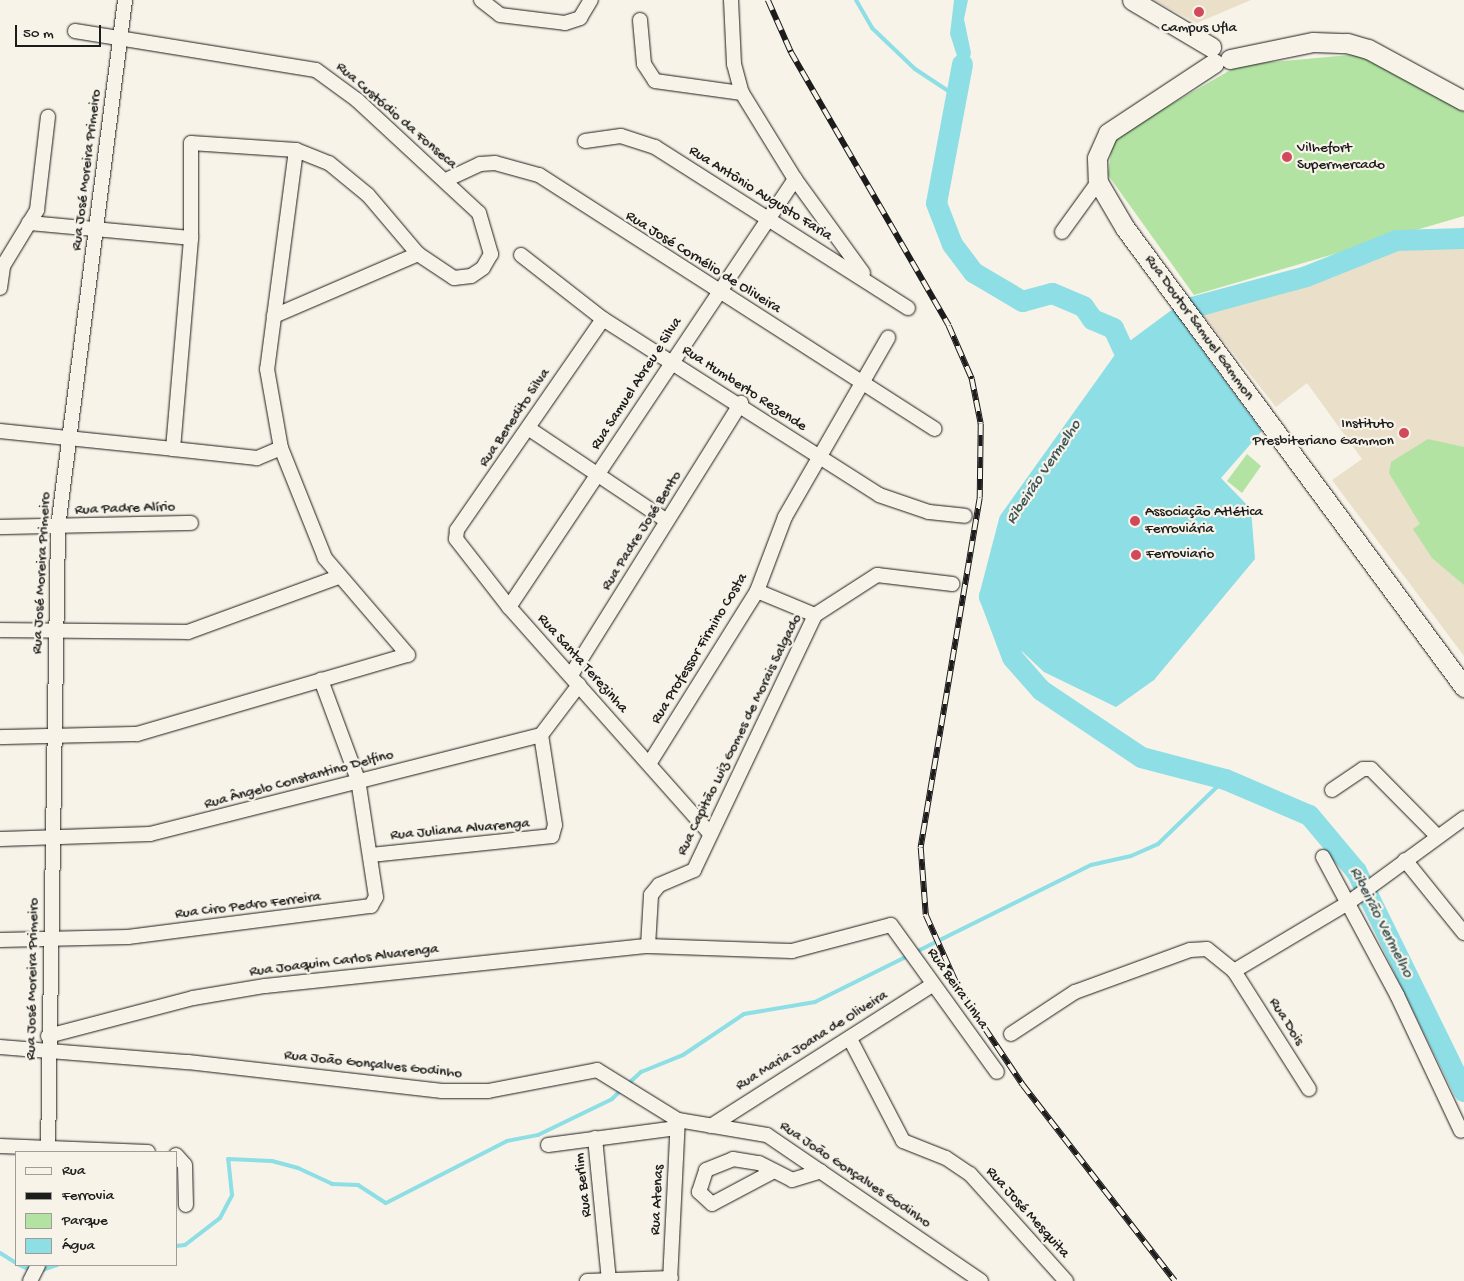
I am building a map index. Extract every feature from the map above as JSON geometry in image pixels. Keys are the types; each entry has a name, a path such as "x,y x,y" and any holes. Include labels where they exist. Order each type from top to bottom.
{"main road":[{"path":"1132,0 1218,57"},
{"path":"1098,182 1097,158 1108,133 1218,57 1313,42 1347,43 1368,50 1464,101"},
{"name":"Rua Doutor Samuel Gammon","path":"1098,182 1178,299 1464,686"}],"street":[{"name":"Rua José Moreira Primeiro","path":"48,1150 51,740 58,527 125,0"},
{"path":"481,0 500,15 565,23 580,18 590,0"},
{"path":"731,0 734,64 742,93 795,179 870,282"},
{"path":"640,20 644,64 651,78 742,93"},
{"name":"Rua Custódio da Fonseca","path":"75,31 119,42 316,70 358,100 479,212 491,254 483,268 454,278 418,254"},
{"path":"0,288 3,266 37,210 48,117"},
{"name":"Rua Antônio Augusto Faria","path":"584,141 636,138 870,282 908,308"},
{"path":"173,449 191,238 191,143 296,150 329,163 368,195 418,254 274,316"},
{"path":"0,738 51,740 137,734 408,655 338,577 325,558 282,448 267,369 296,150"},
{"name":"Rua José Cornélio de Oliveira","path":"446,180 480,164 521,167 718,290 934,429"},
{"name":"Rua Samuel Abreu e Silva","path":"509,607 766,218 795,179"},
{"path":"1062,232 1098,182"},
{"path":"29,223 191,238"},
{"name":"Rua Humberto Rezende","path":"521,255 603,319 741,403 818,456 901,504 965,516"},
{"name":"Rua Benedito Silva","path":"455,536 603,319"},
{"name":"Rua Professor Firmino Costa","path":"649,764 756,590 785,517 818,456 888,338"},
{"name":"Rua Padre José Bento","path":"575,680 667,521 741,403"},
{"path":"528,428 667,521"},
{"path":"0,431 257,458 282,448"},
{"name":"Rua Padre Alírio","path":"0,527 190,523"},
{"name":"Rua Santa Terezinha","path":"455,536 509,607 710,833"},
{"name":"Rua Capitão Luiz Gomes de Morais Salgado","path":"648,946 653,891 694,870 710,833 816,615 877,575 952,584"},
{"path":"0,630 150,634 188,632 338,577"},
{"path":"756,590 816,615"},
{"name":"Rua Ciro Pedro Ferreira","path":"0,940 49,941 155,934 221,922 364,909 376,897 358,780 321,680"},
{"path":"541,734 575,680"},
{"name":"Rua Ângelo Constantino Delfino","path":"0,839 50,840 150,834 541,734"},
{"name":"Rua Juliana Alvarenga","path":"371,855 552,836 555,825 541,734"},
{"path":"1332,790 1363,769 1371,769 1437,836"},
{"path":"1234,972 1351,902 1437,836 1464,818"},
{"path":"1323,857 1351,902 1461,1131"},
{"path":"1405,860 1464,933"},
{"name":"Rua Joaquim Carlos Alvarenga","path":"48,1042 193,998 265,986 648,946 792,950 891,925"},
{"name":"Rua Beira Linha","path":"891,925 932,985 997,1072"},
{"name":"Rua Dois","path":"1011,1034 1057,1000 1190,950 1212,951 1234,972 1309,1090"},
{"name":"Rua Maria Joana de Oliveira","path":"711,1126 932,985"},
{"name":"Rua José Mesquita","path":"850,1039 903,1141 946,1158 970,1174 1022,1226 1066,1281"},
{"name":"Rua João Gonçalves Godinho","path":"0,1047 48,1042 442,1091 488,1091 590,1069 605,1073 678,1124 711,1126 767,1135 981,1281"},
{"name":"Rua Berlim","path":"609,1280 595,1138 678,1124"},
{"name":"Rua Atenas","path":"670,1279 678,1124"},
{"path":"548,1145 595,1138"},
{"path":"0,1146 48,1150 98,1151"},
{"path":"178,1157 185,1165 186,1205"},
{"path":"774,1171 712,1204 699,1192 706,1170 719,1162 748,1160 801,1180 821,1171"},
{"path":"30,1281 38,1266"},
{"path":"587,1281 670,1279"}],"shaded area":[{"name":"Campus Ufla","path":"1153,0 1251,0 1197,23"},
{"name":"Instituto Presbiteriano Gammon","path":"1464,227 1464,656 1332,480 1362,459 1307,383 1276,407 1202,314"}],"green space":[{"name":"Vilhefort Supermercado","path":"1360,54 1464,112 1464,216 1194,295 1108,175 1113,138 1239,65"},
{"path":"1428,439 1464,447 1464,585 1432,558 1413,529 1420,524 1389,473 1391,462"},
{"path":"1247,454 1261,466 1242,493 1227,481"}],"water":[{"path":"954,0 968,0 964,19 971,53 961,97 952,88 957,56 950,34"},
{"name":"Associação Atlética Ferroviária","path":"1184,325 1262,431 1221,478 1251,509 1255,559 1154,680 1116,707 1044,672 1010,640 995,595 1010,534 1125,367"}],"waterway":[{"path":"856,0 872,28 915,69 956,96"},
{"name":"Ribeirão Vermelho","path":"962,64 936,203 952,244 973,272 1022,301 1052,293 1083,306 1092,319 1113,328 1126,356 1009,520 989,596 1012,657 1041,690 1141,757 1225,779 1309,815 1356,871 1464,1091"},
{"name":"Ribeirão Vermelho","path":"1126,356 1192,307 1306,276 1396,240 1464,238"},
{"path":"628,1084 641,1072 683,1055 744,1014 815,1002 1091,865 1131,856 1158,844 1225,779"},
{"path":"178,1246 185,1245 220,1218 232,1195 228,1159 272,1161 298,1168 332,1184 358,1185 386,1203 507,1141 538,1135 612,1099 622,1089"},
{"path":"0,1253 15,1262"},
{"path":"21,1266 33,1271"},
{"path":"39,1271 54,1266"}],"railway":[{"path":"768,0 791,52 949,326 972,379 981,424 980,498 921,848 926,915 960,991 1023,1085 1175,1281"}],"place":[{"name":"Campus Ufla","path":"1199,12"},
{"name":"Vilhefort Supermercado","path":"1287,157"},
{"name":"Instituto Presbiteriano Gammon","path":"1404,433"},
{"name":"Associação Atlética Ferroviária","path":"1135,521"},
{"name":"Ferroviario","path":"1136,555"}]}
